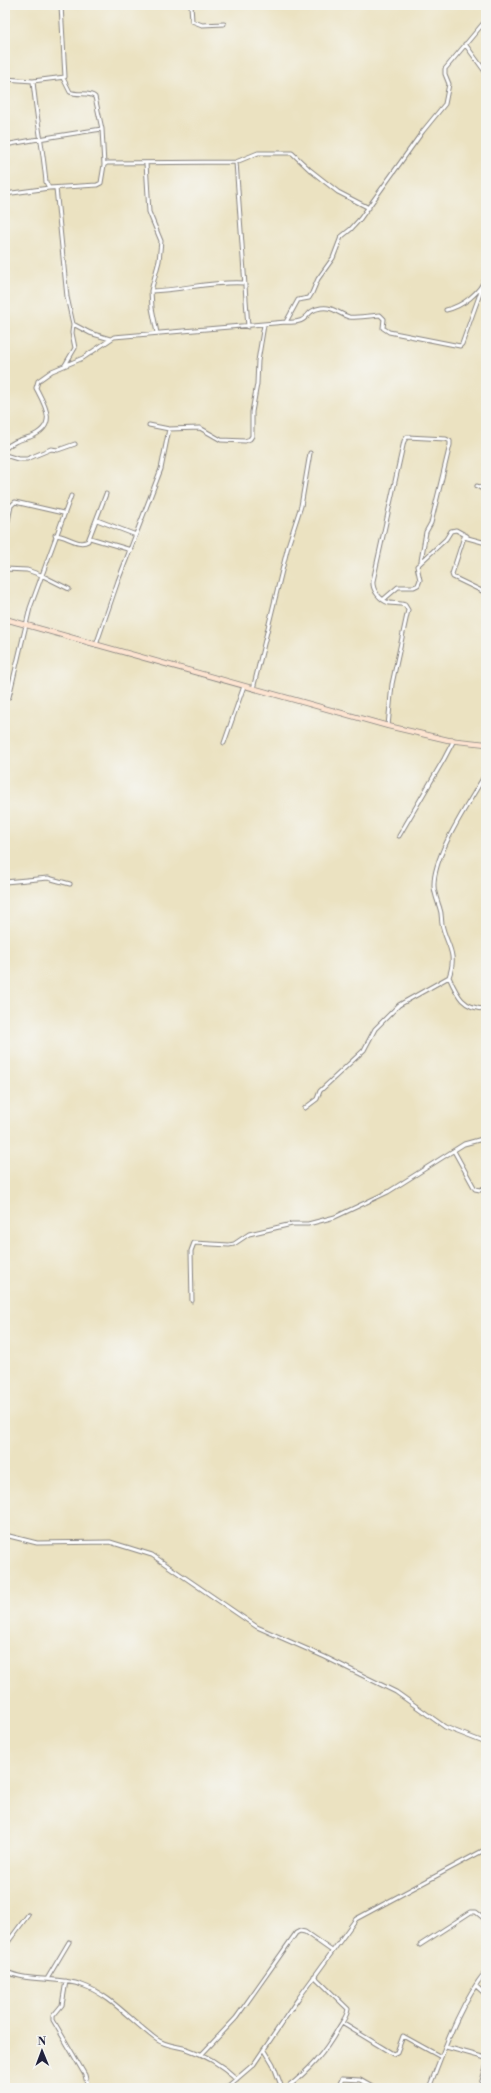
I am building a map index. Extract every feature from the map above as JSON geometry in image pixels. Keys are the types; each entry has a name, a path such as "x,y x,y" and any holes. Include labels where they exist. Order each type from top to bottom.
{"main road":[{"path":"6,620 388,726 432,737 486,744"}],"street":[{"path":"60,5 66,72 63,78"},
{"path":"191,5 192,21 196,24 224,24"},
{"path":"286,322 298,300 309,298 312,294 318,279 333,258 341,237 352,229 369,208 422,131 444,104 449,84 444,71 486,20"},
{"path":"465,44 486,74"},
{"path":"5,79 33,81 63,78"},
{"path":"5,194 50,188 97,186 103,179 104,165 102,129 94,96 70,92 63,78"},
{"path":"33,81 36,116 42,139 46,182 50,188"},
{"path":"5,145 42,139 61,134 102,129"},
{"path":"104,165 107,162 236,162 264,152 292,153 310,170 338,192 369,208"},
{"path":"236,162 248,327"},
{"path":"146,163 149,212 160,241 159,261 152,291 152,308 157,333"},
{"path":"56,188 67,297 73,324 72,333 75,348 65,365"},
{"path":"5,449 14,441 34,434 45,424 47,420 48,411 36,385 52,370 83,358 110,339 118,336 248,327 286,322 302,322 312,311 329,307 349,316 380,315 384,319 384,328 389,332 460,346 486,277"},
{"path":"152,291 182,289 205,284 244,283"},
{"path":"446,310 454,308 482,288"},
{"path":"73,324 90,333 110,339"},
{"path":"149,425 169,429 200,428 221,440 245,442 250,439 252,436 252,412 258,384 258,361 264,325"},
{"path":"96,644 161,469 169,429"},
{"path":"388,726 392,684 408,610 405,605 389,603 384,600 374,590 372,581 404,440 408,437 446,438 450,441 450,444 432,518 426,532 421,561"},
{"path":"5,455 18,459 27,459 51,449 58,450 74,444"},
{"path":"253,689 288,546 301,506 310,453"},
{"path":"477,486 486,491"},
{"path":"55,536 60,535 79,543 85,543 90,538 106,494"},
{"path":"9,696 30,608 55,536 71,496"},
{"path":"5,535 11,506 15,502 64,513"},
{"path":"5,517 10,515"},
{"path":"97,520 136,535"},
{"path":"384,600 398,587 414,587 418,585 420,580 417,566 421,561 435,551 452,530 486,543"},
{"path":"467,536 463,540 452,576 486,593"},
{"path":"90,538 130,550"},
{"path":"5,569 27,570 41,575 69,589"},
{"path":"5,626 6,620"},
{"path":"224,743 224,737 244,686"},
{"path":"399,836 444,760 454,740"},
{"path":"305,1108 317,1099 320,1091 364,1050 375,1029 399,1004 449,977 452,968 452,950 442,925 441,912 433,887 436,868 447,842 486,773"},
{"path":"5,882 48,878 70,884"},
{"path":"449,977 459,998 467,1005 478,1009 486,1009"},
{"path":"192,1301 191,1251 194,1242 229,1245 250,1234 292,1224 308,1224 335,1217 388,1192 464,1144 486,1138"},
{"path":"454,1150 475,1189 480,1190 486,1187"},
{"path":"5,1535 37,1543 110,1542 152,1555 256,1628 325,1657 396,1692 446,1726 486,1743"},
{"path":"226,2088 254,2064 314,1976 356,1919 486,1849"},
{"path":"420,1945 471,1912 476,1912 486,1920"},
{"path":"5,1946 28,1915"},
{"path":"202,2054 236,2018 296,1933 300,1931 305,1932 332,1951"},
{"path":"47,1979 69,1942"},
{"path":"5,1971 26,1979 66,1981 82,1985 99,1994 162,2043 202,2054 222,2066 237,2079"},
{"path":"429,2088 441,2057 476,1986 486,1971"},
{"path":"287,2088 311,2068 329,2045 342,2023 348,2009 314,1976"},
{"path":"66,1981 62,2005 53,2020 85,2075 88,2088"},
{"path":"476,1986 486,1996"},
{"path":"342,2023 393,2054 397,2052 403,2036 441,2057"},
{"path":"446,2047 486,2058"},
{"path":"264,2049 273,2064 282,2088"},
{"path":"480,2088 486,2067"},
{"path":"338,2088 342,2079 360,2080 374,2088"}]}
